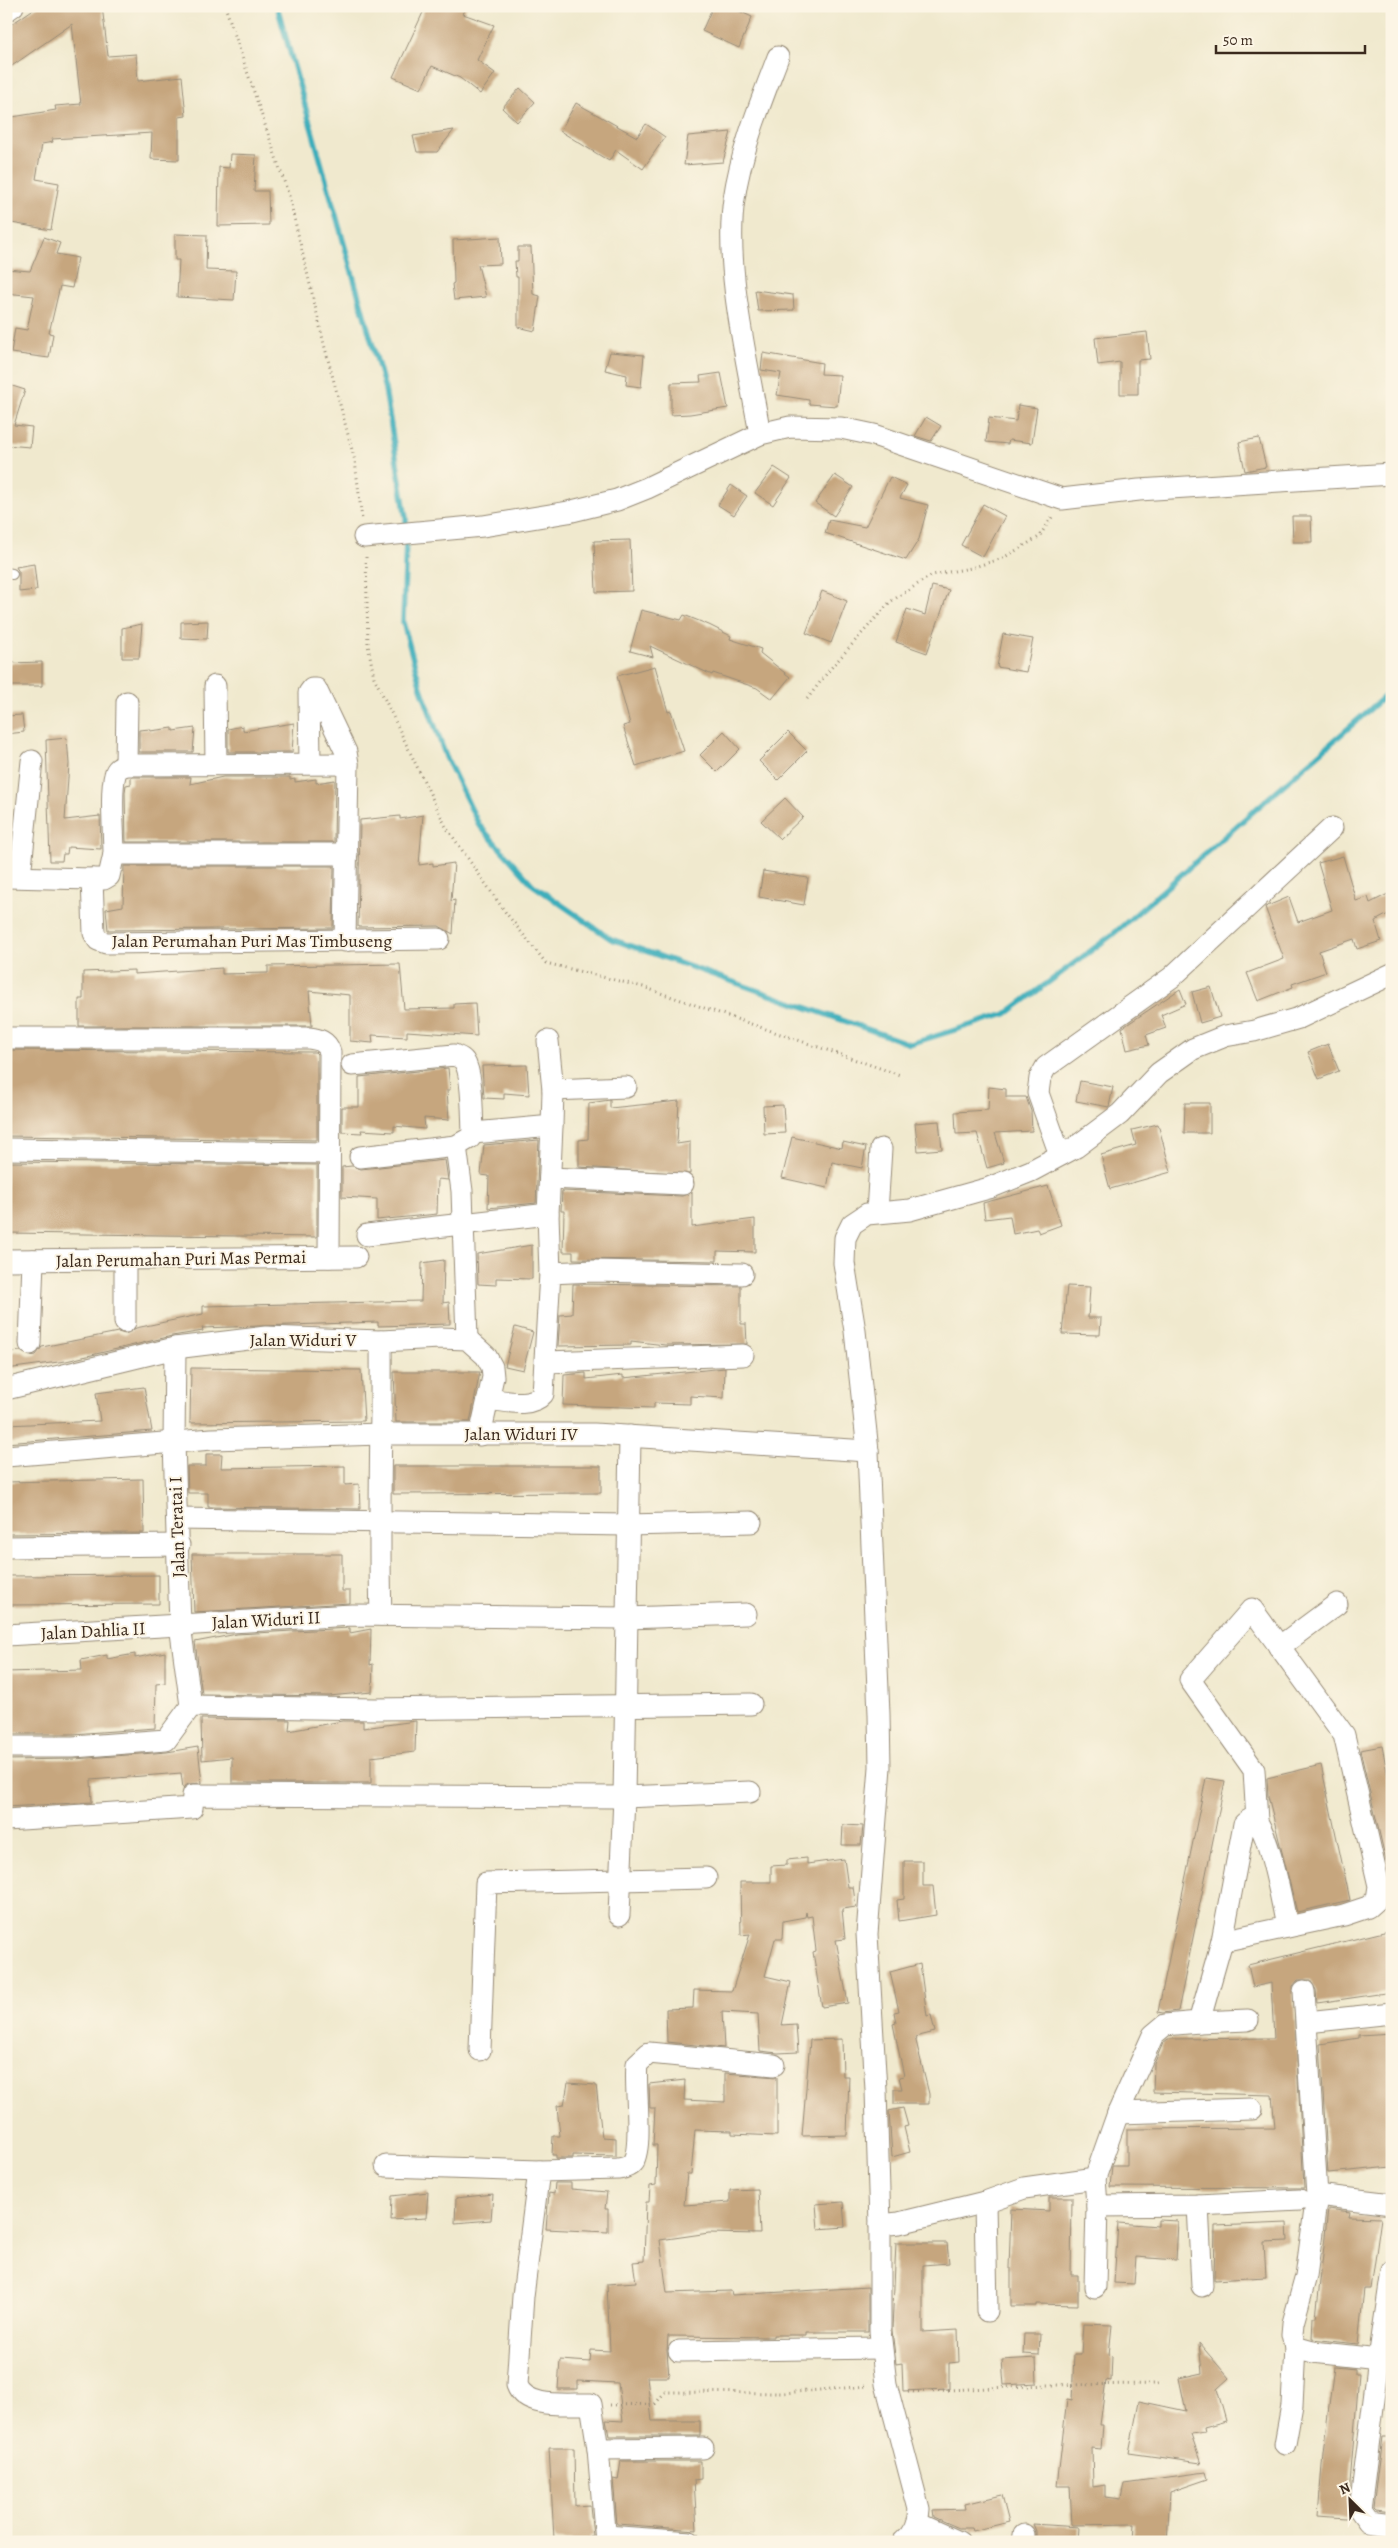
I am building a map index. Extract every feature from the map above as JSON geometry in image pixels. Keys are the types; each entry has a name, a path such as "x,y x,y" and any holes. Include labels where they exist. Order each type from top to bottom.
{"street":[{"path":"6,11 13,6"},
{"path":"760,434 738,303 732,241 734,200 741,166 778,57"},
{"path":"368,537 483,526 568,512 617,500 647,488 760,434 790,427 817,426 874,435 1062,499 1139,490 1392,474"},
{"path":"216,686 216,764"},
{"path":"310,763 309,693 312,689 316,689 346,752 348,764 345,941"},
{"path":"126,765 127,702"},
{"path":"32,761 13,876 92,879 104,879 109,876 114,854 115,774 119,768 126,765 348,764"},
{"path":"1060,1155 1038,1093 1040,1078 1046,1067 1172,978 1332,828"},
{"path":"114,854 347,854"},
{"name":"Jalan Perumahan Puri Mas Timbuseng","path":"92,879 94,933 98,940 106,943 439,939"},
{"path":"902,2542 912,2533 917,2523 918,2501 887,2388 881,2348 878,2272 880,2225 867,1934 880,1767 874,1555 868,1451 844,1247 847,1230 858,1218 877,1212 910,1210 989,1188 1032,1171 1076,1147 1120,1114 1159,1073 1193,1050 1225,1036 1254,1031 1299,1018 1392,974"},
{"path":"6,1038 308,1038 321,1040 327,1045 330,1052 328,1257"},
{"path":"488,1400 528,1402 539,1399 543,1394 550,1273 548,1214 552,1090 548,1041"},
{"path":"352,1065 454,1055 461,1057 468,1069 464,1139 463,1225 467,1340 486,1356 492,1367 493,1378 480,1435"},
{"path":"552,1090 626,1086"},
{"path":"360,1157 552,1126"},
{"path":"6,1149 329,1154"},
{"path":"877,1212 882,1149"},
{"path":"550,1178 683,1184"},
{"path":"367,1236 548,1214"},
{"name":"Jalan Perumahan Puri Mas Permai","path":"6,1260 124,1261 356,1258"},
{"path":"30,1344 33,1260"},
{"path":"124,1261 125,1322"},
{"path":"550,1273 594,1270 742,1274"},
{"name":"Jalan Widuri V","path":"6,1389 176,1348 266,1337 381,1341 440,1338 467,1340"},
{"path":"381,1341 382,1434 378,1522 381,1615"},
{"name":"Jalan Teratai I","path":"176,1348 174,1443 179,1545 180,1626 191,1706"},
{"path":"546,1362 744,1355"},
{"name":"Jalan Widuri IV","path":"6,1456 212,1439 382,1434 630,1436 715,1443 868,1451"},
{"path":"619,1915 624,1797 630,1436"},
{"path":"178,1519 628,1525 751,1522"},
{"path":"6,1547 179,1545"},
{"path":"1279,1647 1337,1604"},
{"path":"1222,1940 1287,1927 1344,1915 1368,1907 1377,1899 1379,1886 1344,1736 1252,1609 1190,1680 1254,1770 1257,1821 1269,1852 1287,1927"},
{"name":"Jalan Widuri II","path":"180,1626 352,1615 626,1618 746,1614"},
{"name":"Jalan Dahlia II","path":"6,1635 180,1626"},
{"path":"6,1747 73,1746 166,1740 191,1706 375,1709 751,1704"},
{"path":"6,1820 192,1808 193,1795 624,1797 750,1792"},
{"path":"1199,2022 1222,1940 1244,1824 1249,1820 1257,1821"},
{"path":"480,2050 486,1883 706,1878"},
{"path":"1285,2444 1292,2406 1295,2347 1292,2334 1306,2276 1309,2197 1307,2022 1304,1990"},
{"path":"1307,2022 1392,2013"},
{"path":"1095,2286 1097,2206 1095,2178 1118,2113 1153,2035 1165,2025 1248,2020"},
{"path":"386,2166 539,2170 627,2168 632,2163 637,2143 637,2064 649,2053 774,2065"},
{"path":"1118,2113 1252,2109"},
{"path":"539,2170 523,2304 517,2385 519,2390 529,2400 591,2404 598,2449 606,2539 690,2542"},
{"path":"880,2225 899,2223 985,2202 1024,2188 1095,2178"},
{"path":"1097,2206 1198,2205 1309,2197 1392,2204"},
{"path":"985,2202 987,2311"},
{"path":"1198,2205 1202,2286"},
{"path":"1392,2271 1385,2360 1360,2510 1365,2519 1392,2524"},
{"path":"1295,2347 1313,2352 1385,2360"},
{"path":"678,2351 881,2348"},
{"path":"598,2449 703,2448"},
{"path":"917,2523 958,2542"}],"path":[{"path":"225,6 289,196 325,348 355,461 368,537 368,645 374,677 446,827 506,913 546,963 643,987 900,1075"},
{"path":"807,699 831,668 890,602 932,576 971,568 1003,558 1040,537 1062,499"},
{"path":"591,2404 655,2404 667,2392 783,2393 887,2388 962,2391 1047,2385 1160,2384"}],"building":[{"path":"38,6 102,6 108,56 136,54 138,81 182,76 186,116 179,117 179,160 151,159 152,133 52,139 53,142 42,144 36,179 59,183 51,230 6,222 6,118 56,110 55,106 81,104 72,24 6,70 6,28"},
{"path":"426,6 467,6 463,14 494,25 477,60 495,73 480,94 460,78 432,66 421,89 393,77"},
{"path":"713,6 728,6 752,17 739,48 702,31"},
{"path":"520,88 535,102 517,122 502,108"},
{"path":"576,103 637,137 646,124 665,137 643,169 616,150 609,161 560,131"},
{"path":"454,130 437,152 417,152 413,136"},
{"path":"731,132 723,162 684,165 688,136"},
{"path":"230,154 256,155 254,191 268,191 269,225 218,226 219,167 229,168"},
{"path":"175,234 207,235 206,270 236,271 234,300 177,297 179,260 175,260"},
{"path":"44,237 60,243 56,254 78,258 72,288 60,286 49,333 53,334 49,358 11,353 15,328 27,330 34,296 6,293 6,269 30,271"},
{"path":"500,237 501,264 478,265 486,297 454,300 452,284 454,283 453,240"},
{"path":"518,247 531,247 533,294 540,296 535,331 518,327 518,277 516,277 515,261 518,261"},
{"path":"755,290 793,295 794,310 758,311"},
{"path":"1147,332 1150,359 1138,360 1138,394 1120,394 1120,362 1098,365 1095,338"},
{"path":"610,352 644,355 641,387 626,385 627,375 605,370"},
{"path":"763,353 822,363 821,374 840,375 837,406 809,404 809,400 777,395 781,373 761,370"},
{"path":"721,373 728,408 671,415 671,383 701,382 700,376"},
{"path":"6,384 25,390 14,425 32,427 30,447 6,445"},
{"path":"1018,405 1037,408 1032,443 1009,440 1008,444 986,442 989,418 1016,421"},
{"path":"926,417 941,426 931,441 915,436"},
{"path":"1259,438 1266,467 1245,471 1239,442"},
{"path":"774,467 791,478 773,505 755,493"},
{"path":"835,475 853,487 834,516 815,503"},
{"path":"890,477 907,485 900,498 928,505 919,539 906,560 825,533 829,520 865,527"},
{"path":"731,485 747,496 734,515 718,505"},
{"path":"983,504 1005,516 983,557 961,545"},
{"path":"1292,516 1311,516 1312,542 1293,542"},
{"path":"630,540 632,591 596,592 594,541"},
{"path":"34,564 37,590 19,592 19,572 16,567"},
{"path":"932,586 949,590 927,653 896,642 907,609 925,615"},
{"path":"822,591 847,601 831,643 806,633"},
{"path":"641,610 681,620 684,615 709,625 731,636 730,639 761,649 760,653 790,677 772,699 757,688 713,673 712,675 650,646 653,657 630,651"},
{"path":"208,621 207,639 181,638 181,622"},
{"path":"142,624 139,658 122,658 122,628"},
{"path":"1003,634 1033,639 1026,672 997,667"},
{"path":"42,662 42,686 9,686 9,663"},
{"path":"655,666 668,712 671,711 684,751 636,766 623,726 630,724 617,676"},
{"path":"22,715 24,732 6,734 6,716"},
{"path":"294,723 292,752 228,752 228,729 243,726 243,731"},
{"path":"173,728 173,731 195,728 193,752 139,752 139,730 150,729 150,731"},
{"path":"724,731 740,749 717,772 700,755"},
{"path":"788,732 807,751 778,780 759,761"},
{"path":"67,738 69,764 65,820 100,816 101,849 68,847 67,854 63,854 62,861 50,861 46,740"},
{"path":"131,777 191,777 190,784 223,777 290,777 290,780 295,779 295,782 316,779 316,783 335,780 334,842 126,842 125,792 126,785 131,784"},
{"path":"785,798 803,817 780,839 761,821"},
{"path":"423,815 419,865 433,863 433,866 454,863 451,901 455,900 453,934 439,926 358,927 360,820 400,816 400,819"},
{"path":"1343,856 1356,901 1368,897 1370,903 1392,892 1392,912 1375,921 1381,941 1357,949 1354,939 1319,951 1326,972 1292,984 1293,987 1258,1001 1247,973 1284,959 1265,907 1289,897 1298,922 1332,910 1318,863"},
{"path":"124,866 334,866 333,928 108,930 106,909 123,906"},
{"path":"763,871 808,878 804,905 759,897"},
{"path":"400,964 404,1009 454,1008 454,1004 475,1003 477,1036 407,1031 407,1037 372,1035 373,1043 350,1041 350,995 309,991 312,1026 79,1026 79,999 83,999 83,972 134,970 134,974 222,968 222,974 268,973 268,966"},
{"path":"1211,987 1220,1017 1200,1023 1192,992"},
{"path":"1180,989 1186,1004 1161,1015 1166,1028 1146,1035 1149,1045 1127,1050 1122,1028"},
{"path":"1328,1044 1339,1071 1319,1079 1308,1052"},
{"path":"6,1050 315,1052 317,1054 317,1140 6,1136"},
{"path":"527,1065 529,1095 504,1093 504,1099 484,1098 482,1066"},
{"path":"448,1068 450,1090 447,1090 449,1120 424,1118 425,1129 394,1126 394,1132 361,1130 362,1133 342,1132 342,1107 359,1107 359,1077"},
{"path":"1080,1081 1113,1087 1109,1107 1076,1101"},
{"path":"989,1087 1006,1089 1006,1097 1026,1097 1031,1111 1032,1131 995,1133 1004,1163 987,1168 977,1133 956,1134 955,1112 988,1110"},
{"path":"610,1100 610,1108 679,1101 677,1144 690,1142 690,1174 579,1167 579,1140 588,1139 589,1103"},
{"path":"1185,1103 1210,1103 1210,1133 1184,1133"},
{"path":"783,1105 785,1133 764,1134 763,1106"},
{"path":"939,1121 942,1149 918,1151 915,1123"},
{"path":"1158,1124 1171,1172 1110,1189 1101,1155 1136,1145 1132,1130"},
{"path":"792,1137 842,1148 843,1142 866,1147 862,1168 832,1162 827,1188 782,1178"},
{"path":"539,1140 536,1203 488,1208 489,1176 481,1175 484,1145"},
{"path":"445,1160 448,1180 438,1179 437,1214 377,1220 377,1199 342,1197 342,1167 352,1166 361,1169"},
{"path":"6,1162 317,1165 317,1237 6,1233"},
{"path":"1048,1186 1061,1225 1039,1233 1037,1229 1013,1234 1010,1216 985,1219 983,1203"},
{"path":"562,1191 682,1196 692,1192 692,1227 755,1219 755,1252 717,1251 717,1261 573,1259 573,1252 563,1252 564,1211 561,1211"},
{"path":"532,1245 532,1279 496,1278 496,1285 478,1284 477,1254"},
{"path":"444,1260 443,1303 449,1302 450,1324 378,1326 378,1322 202,1328 203,1331 172,1336 66,1361 6,1369 6,1353 20,1351 30,1356 36,1355 42,1347 118,1332 125,1334 136,1328 203,1314 203,1306 421,1301 422,1263"},
{"path":"573,1284 741,1286 741,1324 746,1324 747,1344 665,1345 631,1341 631,1345 558,1346 560,1315 572,1314"},
{"path":"1067,1286 1090,1287 1088,1318 1101,1318 1100,1335 1062,1334"},
{"path":"515,1327 533,1332 523,1370 505,1366"},
{"path":"191,1368 361,1370 364,1421 190,1423"},
{"path":"725,1368 724,1398 690,1396 690,1404 654,1403 654,1408 563,1405 564,1375 586,1373 586,1379 623,1375 623,1378"},
{"path":"394,1372 480,1372 470,1422 396,1422"},
{"path":"144,1387 152,1431 6,1443 6,1425 100,1421 96,1393"},
{"path":"206,1454 222,1454 221,1468 345,1466 345,1485 359,1484 360,1509 208,1507 208,1493 188,1493 187,1466 206,1466"},
{"path":"393,1466 601,1466 601,1493 393,1494"},
{"path":"143,1479 144,1533 6,1534 6,1482"},
{"path":"192,1554 342,1554 342,1591 350,1591 350,1603 194,1612"},
{"path":"159,1575 159,1604 6,1605 6,1576"},
{"path":"350,1628 350,1633 371,1629 370,1665 373,1664 372,1692 329,1696 202,1694 195,1642 237,1634"},
{"path":"165,1652 165,1683 156,1684 155,1728 73,1734 6,1734 6,1672 82,1670 81,1660 107,1655 107,1659 135,1654 135,1658"},
{"path":"201,1719 290,1720 289,1731 342,1721 363,1721 363,1728 416,1721 415,1752 371,1757 371,1783 232,1783 232,1757 202,1760"},
{"path":"1382,1746 1392,1797 1390,1878 1360,1750"},
{"path":"198,1747 202,1783 188,1784 183,1788 181,1773 91,1780 92,1802 6,1807 6,1760 74,1759 167,1752"},
{"path":"1321,1765 1350,1900 1297,1912 1268,1796 1267,1778"},
{"path":"1206,1778 1225,1781 1178,2011 1163,2013 1158,2012"},
{"path":"843,1825 863,1826 861,1845 842,1845"},
{"path":"807,1858 807,1864 844,1859 848,1887 853,1887 856,1907 842,1909 845,1939 836,1940 848,2003 822,2007 813,1952 816,1951 812,1916 807,1917 806,1912 805,1917 783,1921 782,1939 775,1939 765,1976 791,1982 782,2025 796,2024 798,2052 778,2053 760,2051 758,2014 722,2012 724,2048 667,2042 666,2009 693,2008 694,1990 732,1991 750,1934 741,1935 740,1882 771,1882 771,1866 787,1865 787,1860"},
{"path":"904,1861 923,1861 923,1886 933,1886 936,1915 899,1921 897,1900 904,1899"},
{"path":"1392,1930 1392,1992 1317,2003 1316,1990 1310,1980 1298,1980 1293,1986 1304,2188 1110,2187 1112,2166 1127,2166 1127,2129 1275,2128 1272,2095 1153,2092 1154,2064 1163,2043 1168,2039 1274,2038 1271,1983 1253,1987 1248,1965"},
{"path":"920,1964 927,2016 931,2015 935,2032 915,2037 929,2094 929,2104 894,2104 894,2089 902,2089 899,2077 904,2076 893,2024 896,2023 894,2012 899,2011 890,1972"},
{"path":"1392,2033 1392,2167 1328,2173 1320,2044 1359,2038 1359,2035"},
{"path":"842,2039 843,2076 849,2076 847,2135 802,2136 810,2040"},
{"path":"725,2073 777,2077 777,2136 732,2134 732,2131 695,2130 691,2174 687,2174 684,2205 730,2202 730,2190 758,2189 760,2234 709,2233 660,2240 667,2293 731,2291 732,2295 868,2287 868,2332 806,2332 806,2335 773,2335 773,2337 668,2336 669,2377 647,2377 652,2421 700,2421 700,2436 609,2436 606,2420 623,2421 618,2383 578,2381 578,2389 558,2389 560,2360 590,2362 591,2350 610,2351 607,2284 636,2282 633,2262 644,2261 646,2202 649,2202 650,2186 656,2185 657,2145 653,2145 655,2108 650,2108 649,2084 685,2080 684,2100 725,2102"},
{"path":"568,2083 596,2085 602,2137 616,2138 616,2156 573,2155 573,2158 556,2158 556,2155 552,2155 553,2136 560,2136 557,2106 564,2105"},
{"path":"903,2108 908,2126 904,2127 910,2152 892,2157 889,2111"},
{"path":"555,2183 571,2183 571,2189 607,2192 605,2209 608,2209 608,2232 546,2229 549,2193 554,2194"},
{"path":"428,2192 426,2218 391,2220 392,2196"},
{"path":"493,2194 491,2220 455,2223 456,2198"},
{"path":"1049,2197 1072,2197 1071,2275 1078,2275 1078,2305 1036,2304 1036,2306 1011,2306 1011,2268 1009,2268 1011,2209 1049,2211"},
{"path":"843,2202 845,2227 818,2229 816,2204"},
{"path":"1328,2209 1350,2212 1349,2217 1381,2218 1371,2289 1364,2289 1358,2344 1312,2339 1313,2317 1316,2317"},
{"path":"1158,2220 1178,2221 1176,2260 1136,2257 1134,2284 1114,2283 1118,2223 1158,2226"},
{"path":"1287,2223 1288,2241 1264,2242 1266,2277 1214,2280 1215,2226"},
{"path":"896,2243 947,2243 949,2263 923,2265 923,2332 958,2330 959,2362 949,2363 949,2389 903,2391 902,2363 896,2364 892,2330"},
{"path":"1083,2324 1112,2325 1109,2355 1112,2356 1111,2381 1106,2380 1100,2425 1103,2425 1101,2449 1092,2448 1093,2487 1106,2485 1106,2497 1121,2499 1124,2483 1206,2472 1208,2479 1170,2492 1167,2542 1133,2542 1134,2524 1072,2525 1070,2486 1057,2486 1067,2399 1072,2400 1074,2354 1081,2354"},
{"path":"1024,2334 1040,2334 1039,2355 1023,2354"},
{"path":"1199,2343 1229,2378 1217,2389 1226,2421 1204,2427 1205,2432 1191,2434 1201,2463 1129,2453 1139,2401 1186,2411 1179,2378 1202,2373"},
{"path":"1036,2358 1037,2383 1004,2385 1002,2360"},
{"path":"1334,2367 1355,2369 1355,2374 1359,2374 1348,2508 1350,2517 1345,2518 1318,2516 1323,2453"},
{"path":"1382,2437 1392,2437 1392,2511 1375,2509 1373,2507"},
{"path":"549,2448 574,2448 575,2506 590,2505 593,2536 590,2536 590,2540 554,2539"},
{"path":"621,2461 701,2461 701,2479 694,2480 697,2530 617,2524 613,2479 618,2480"},
{"path":"1002,2495 1009,2522 972,2531 971,2528 959,2528 934,2517 933,2510 966,2509 965,2504"},
{"path":"1033,2524 1079,2527 1078,2542 1036,2542 1036,2531"}],"waterway":[{"path":"277,6 385,389 406,518 406,529"},
{"path":"406,538 403,622 421,688 446,757 479,825 533,885 611,939 910,1044 1006,1014 1112,935 1392,690"}]}
